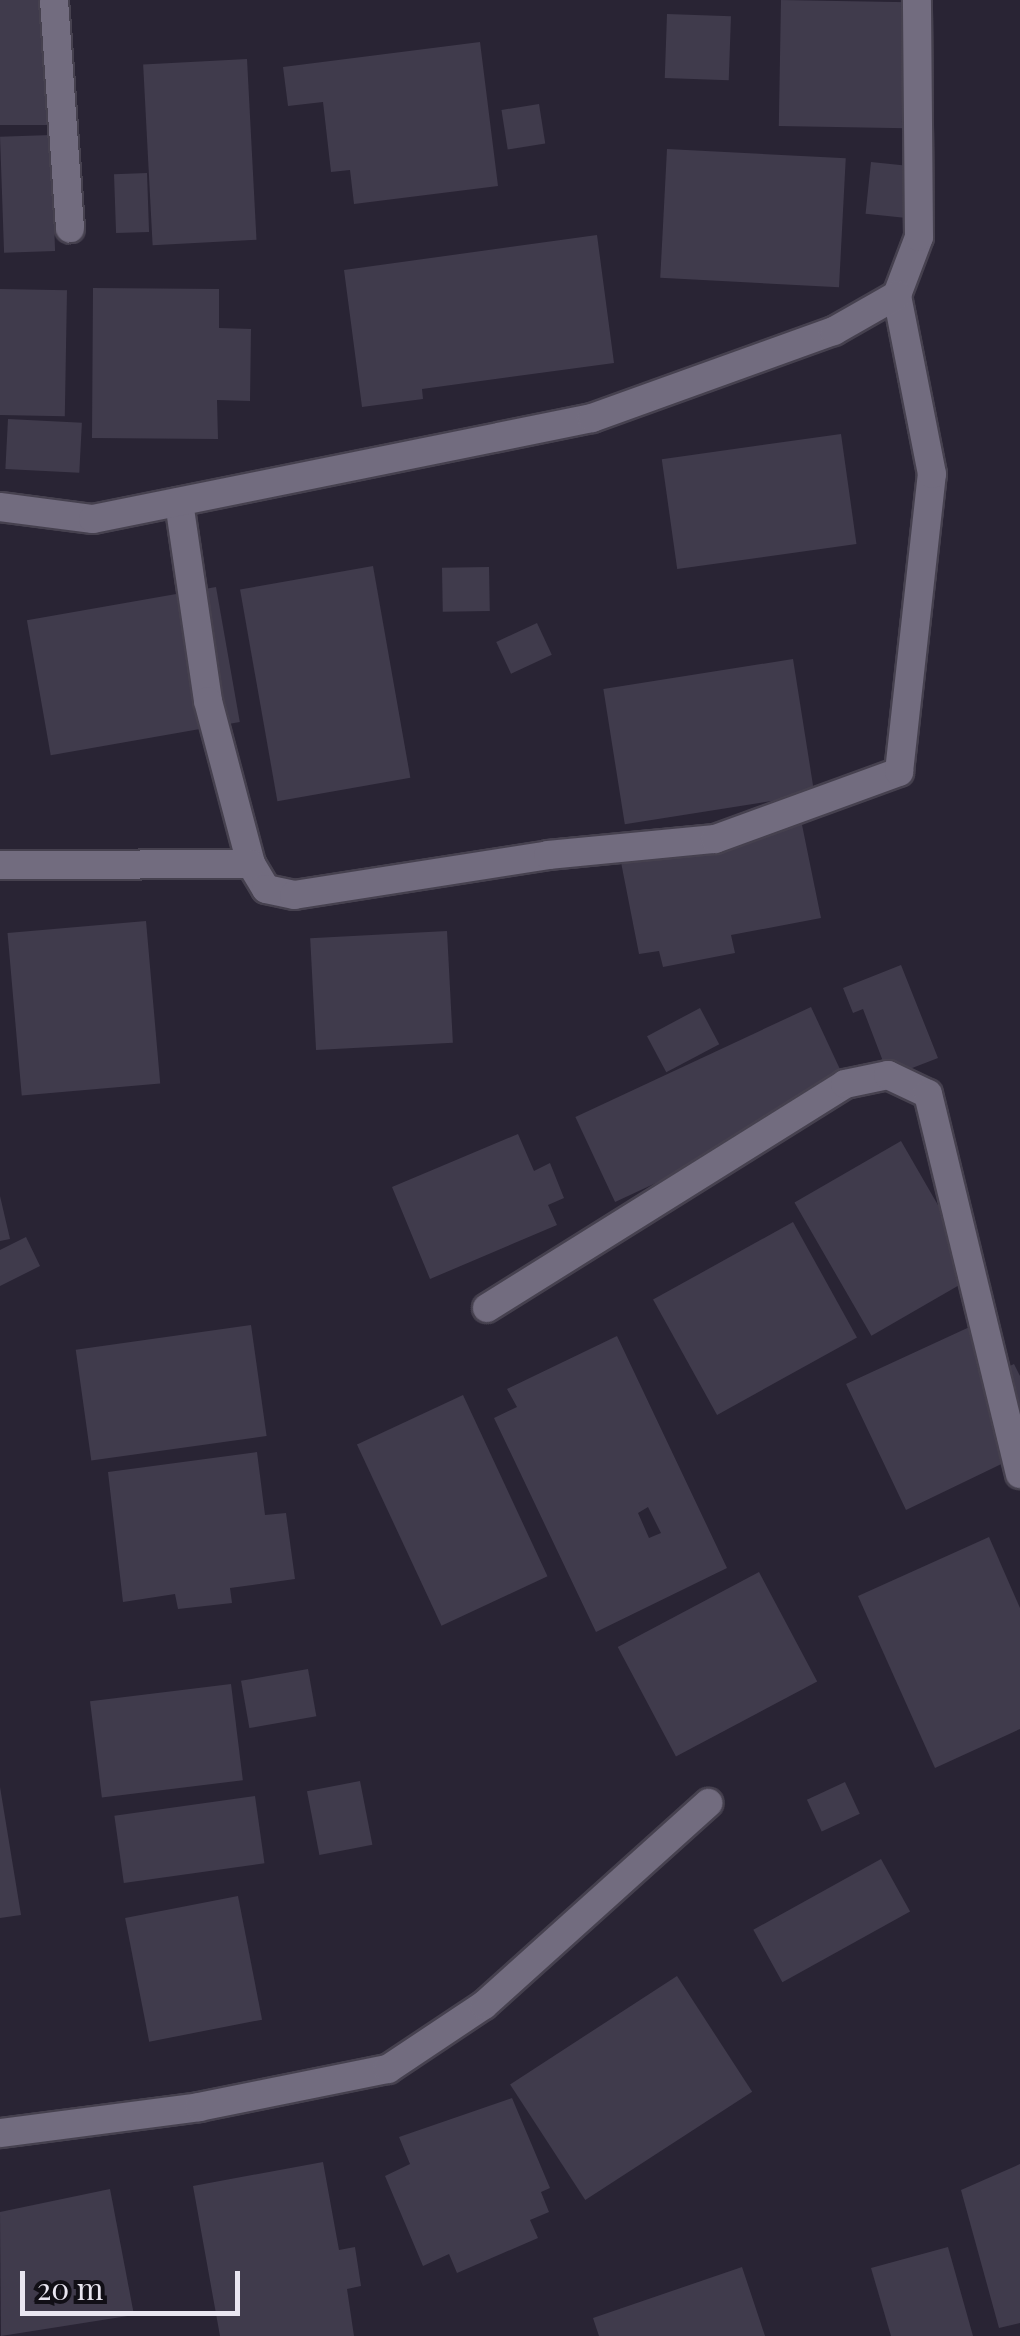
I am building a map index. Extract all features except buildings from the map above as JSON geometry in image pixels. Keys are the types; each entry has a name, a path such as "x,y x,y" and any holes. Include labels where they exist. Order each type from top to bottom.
{"street":[{"path":"54,0 70,228"},
{"path":"179,502 208,701 251,864 266,888 294,895 548,855 715,839 900,772 932,474 897,295 920,237 917,0"},
{"path":"0,507 94,519 592,418 834,331 897,295"},
{"path":"0,865 251,864"},
{"path":"487,1308 845,1084 888,1075 928,1094 1020,1474"},
{"path":"0,2133 199,2107 388,2069 484,2005 708,1803"}]}
